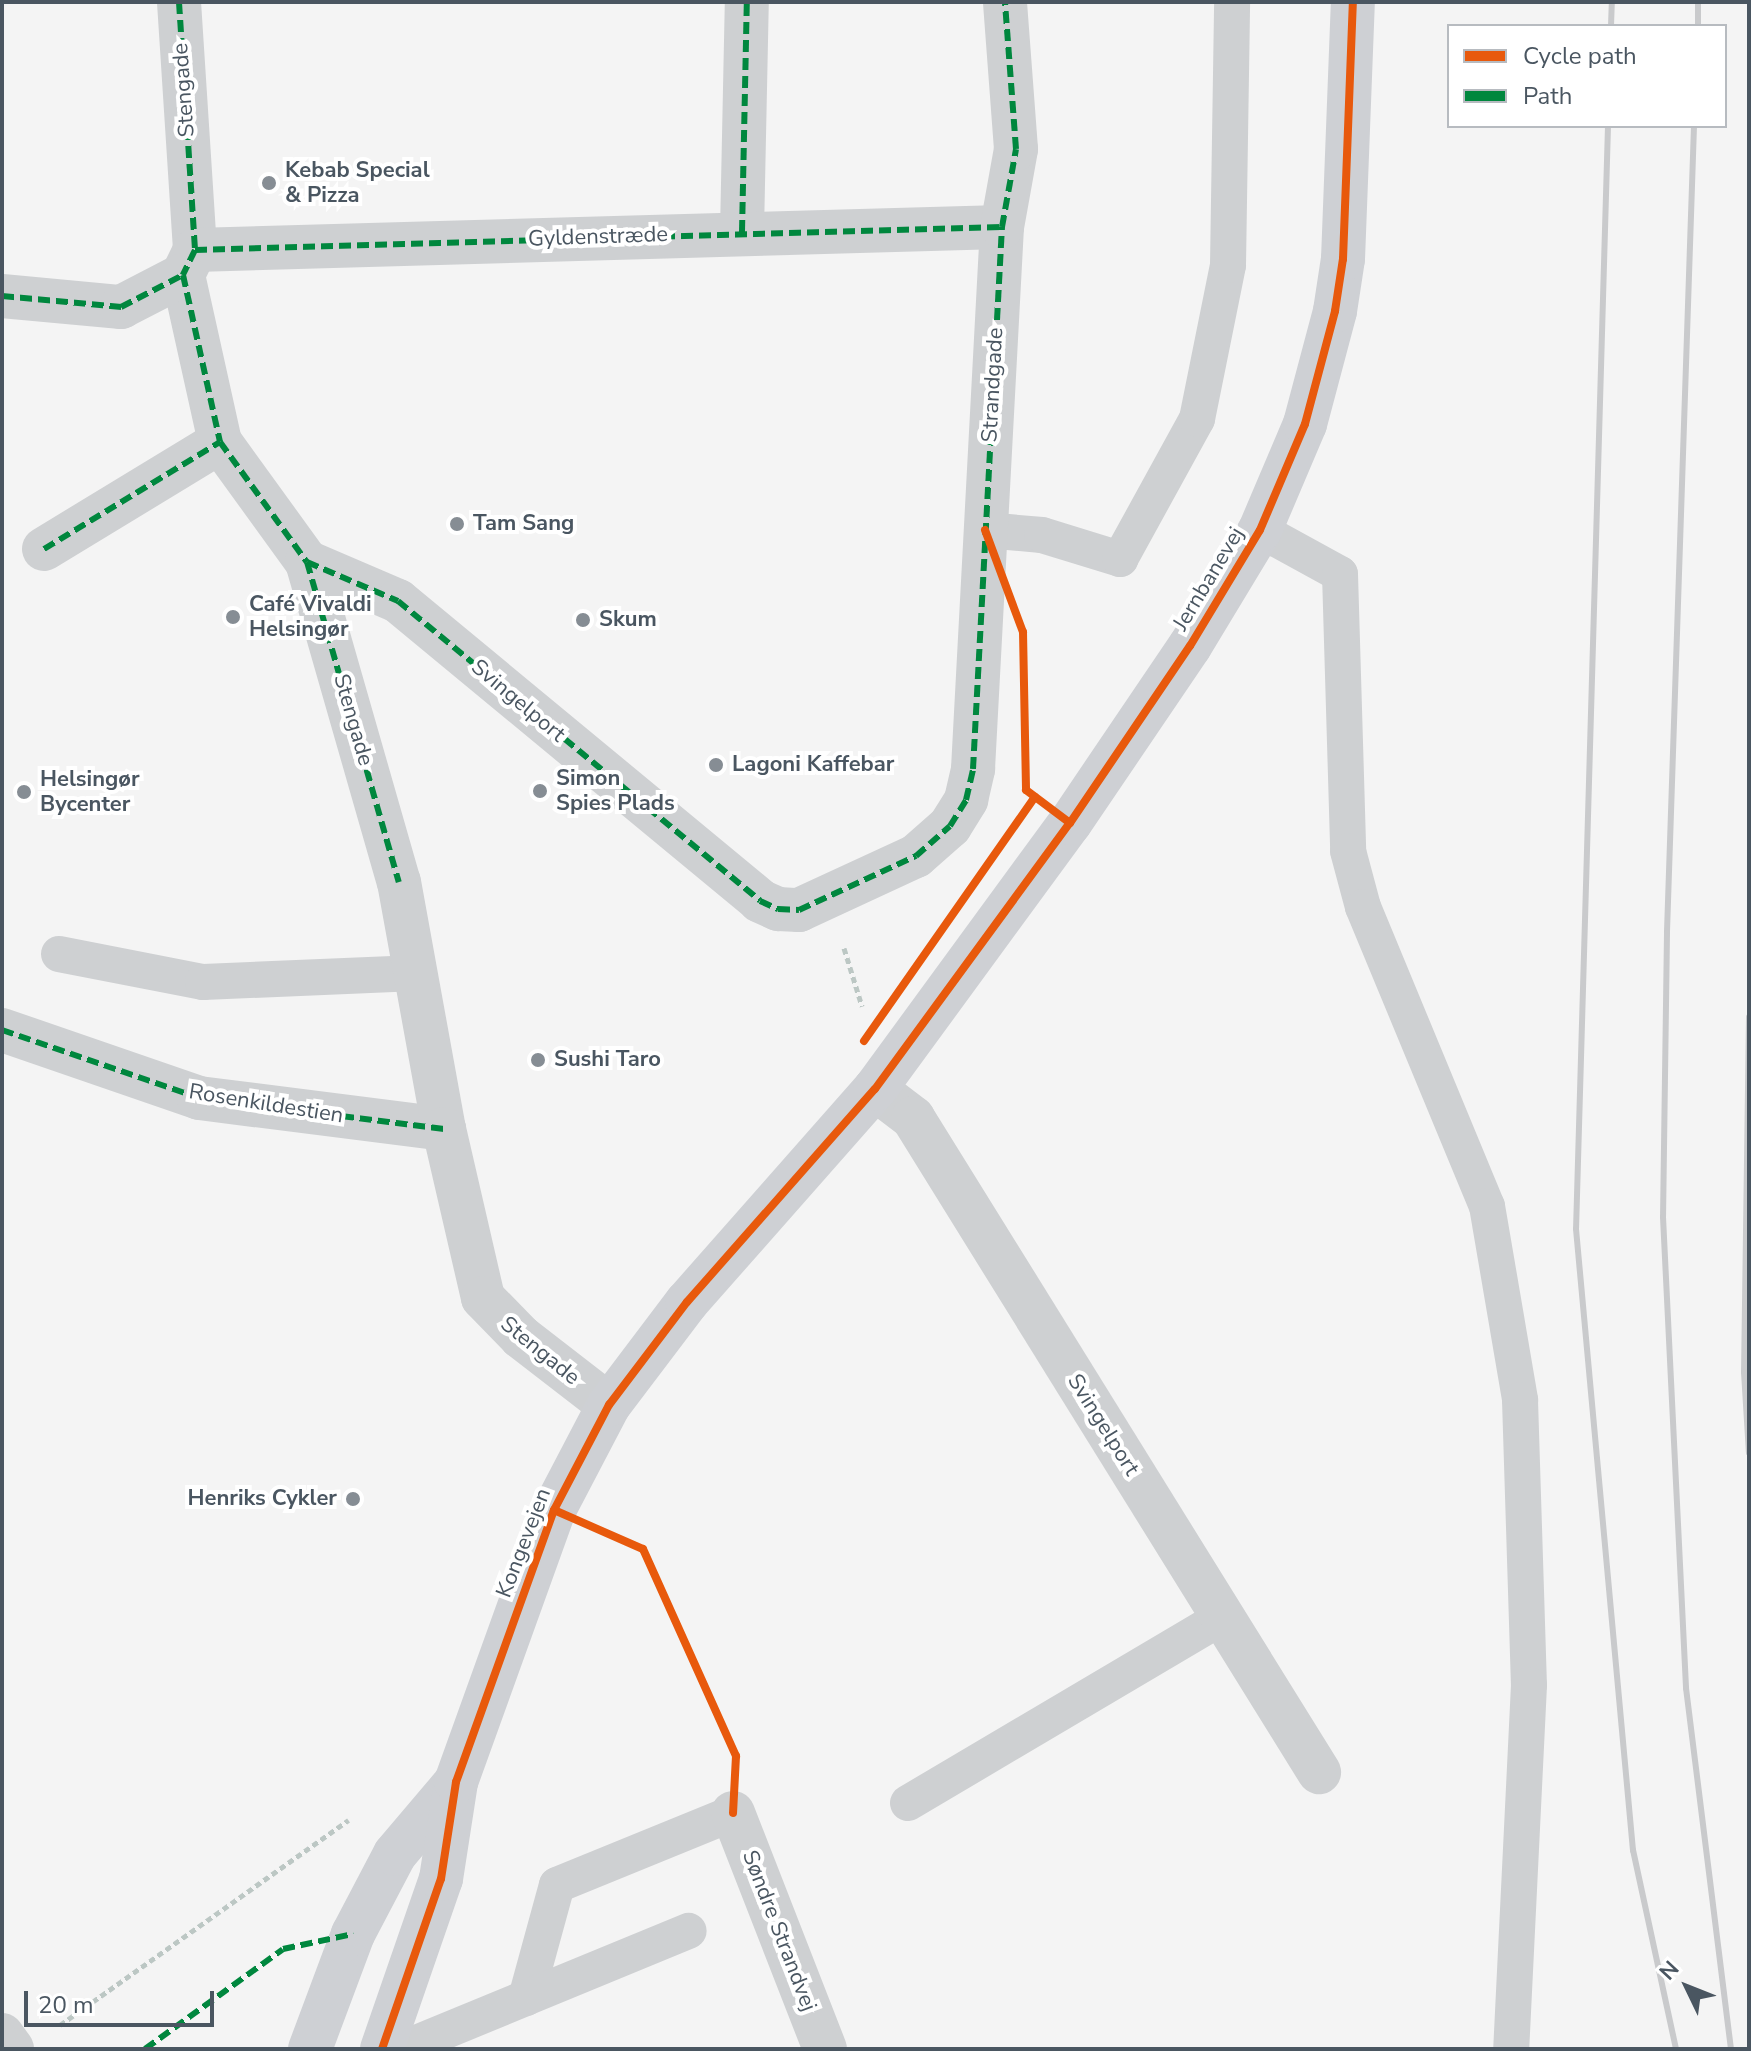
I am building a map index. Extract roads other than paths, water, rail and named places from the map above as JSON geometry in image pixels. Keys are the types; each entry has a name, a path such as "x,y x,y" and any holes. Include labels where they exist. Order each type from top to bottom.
{"main road":[{"name":"Jernbanevej","path":"875,1089 1070,823 1205,623 1260,530 1305,424 1335,311 1343,259 1353,2"},
{"name":"Kongevejen","path":"382,2049 441,1879 456,1782 554,1510 609,1405 687,1302 875,1089"},
{"name":"Kongevejen","path":"310,2049 353,1934 395,1854 456,1782"}],"street":[{"name":"Stengade","path":"179,2 189,262 220,442 307,562 399,882 444,1129 483,1298 521,1337 609,1405"},
{"path":"742,232 747,2"},
{"name":"Strandgade","path":"973,769 1002,227 1016,149 1005,2"},
{"name":"Gyldenstræde","path":"189,262 617,236 1002,227"},
{"path":"2,296 121,307 189,262"},
{"path":"44,549 220,442"},
{"name":"Svingelport","path":"307,562 398,601 690,845 778,909 799,910 916,856 950,826 966,800 973,769"},
{"name":"Rosenkildestien","path":"2,1030 199,1098 444,1129"},
{"name":"Svingelport","path":"875,1089 913,1118 1319,1772"},
{"name":"Søndre Strandvej","path":"733,1813 825,2049"},
{"path":"2,2035 12,2049"}],"lane":[{"path":"985,530 1042,535 1120,559 1197,419 1228,265 1232,2"},
{"path":"1260,530 1340,574 1348,851 1363,907 1487,1206 1520,1400 1529,1685 1511,2049"},
{"path":"59,954 203,982 417,973"},
{"path":"908,1803 1223,1617"},
{"path":"526,1998 557,1885 733,1813"},
{"path":"402,2049 689,1931"}],"railway":[{"path":"1611,24 1612,2"},
{"path":"1698,2 1698,24"},
{"path":"1608,128 1576,1229 1633,1850 1676,2049"},
{"path":"1694,128 1667,933 1663,1217 1686,1688 1731,2049"},
{"path":"1749,1017 1744,1372 1749,1453"}],"place":[{"name":"Kebab Special & Pizza","path":"269,183"},
{"name":"Tam Sang","path":"457,524"},
{"name":"Café Vivaldi Helsingør","path":"233,617"},
{"name":"Skum","path":"583,620"},
{"name":"Lagoni Kaffebar","path":"716,765"},
{"name":"Simon Spies Plads","path":"540,791"},
{"name":"Helsingør Bycenter","path":"24,792"},
{"name":"Sushi Taro","path":"538,1060"},
{"name":"Henriks Cykler","path":"353,1499"}]}
